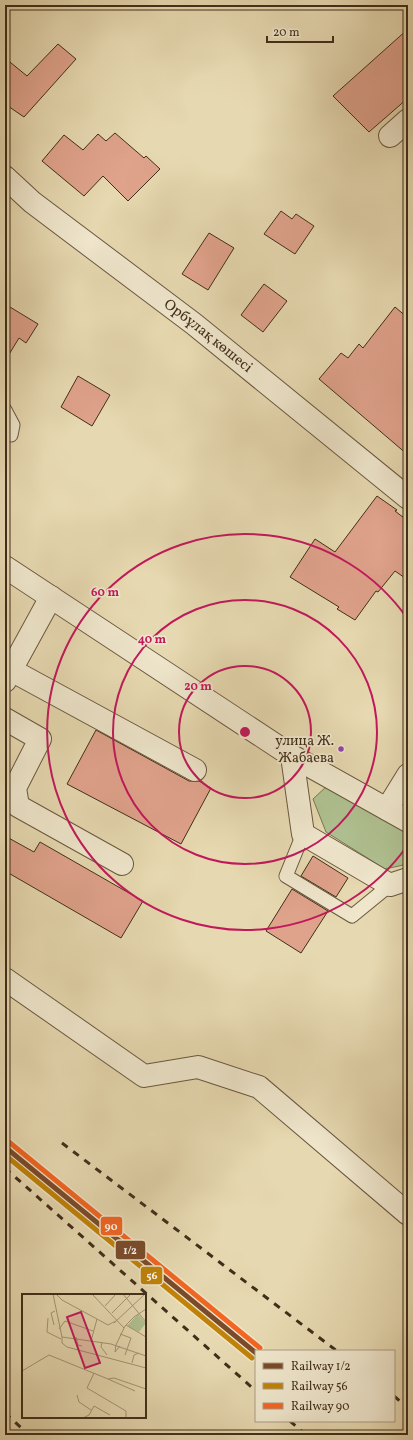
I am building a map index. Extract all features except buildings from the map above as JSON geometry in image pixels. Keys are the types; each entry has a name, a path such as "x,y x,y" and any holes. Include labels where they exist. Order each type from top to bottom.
{"street":[{"path":"390,136 408,120"},
{"name":"Орбұлақ көшесі","path":"5,177 32,202 200,329 408,498"},
{"path":"5,567 292,756 408,821"},
{"path":"51,598 8,676 195,770"},
{"path":"5,719 40,739 15,788 18,806 122,864"},
{"path":"292,756 303,834 399,882"},
{"path":"387,809 408,775"},
{"path":"5,979 144,1076 198,1067 259,1087 408,1214"}],"lane":[{"path":"5,410 13,425 11,435"},
{"path":"303,834 286,876 352,916 399,882"}],"green space":[{"path":"328,785 408,831 408,864 385,869 326,832 313,799"}],"railway":[{"path":"62,1143 336,1350"},
{"path":"5,1168 255,1390"},
{"path":"395,1397 408,1408"},
{"path":"5,1413 29,1435"},
{"path":"291,1422 306,1435"}],"rail line":[{"name":"90","path":"9,1142 260,1348"},
{"name":"1/2","path":"5,1147 255,1352"},
{"name":"56","path":"5,1155 252,1358"}],"place":[{"name":"улица Ж. Жабаева","path":"341,749"}]}
